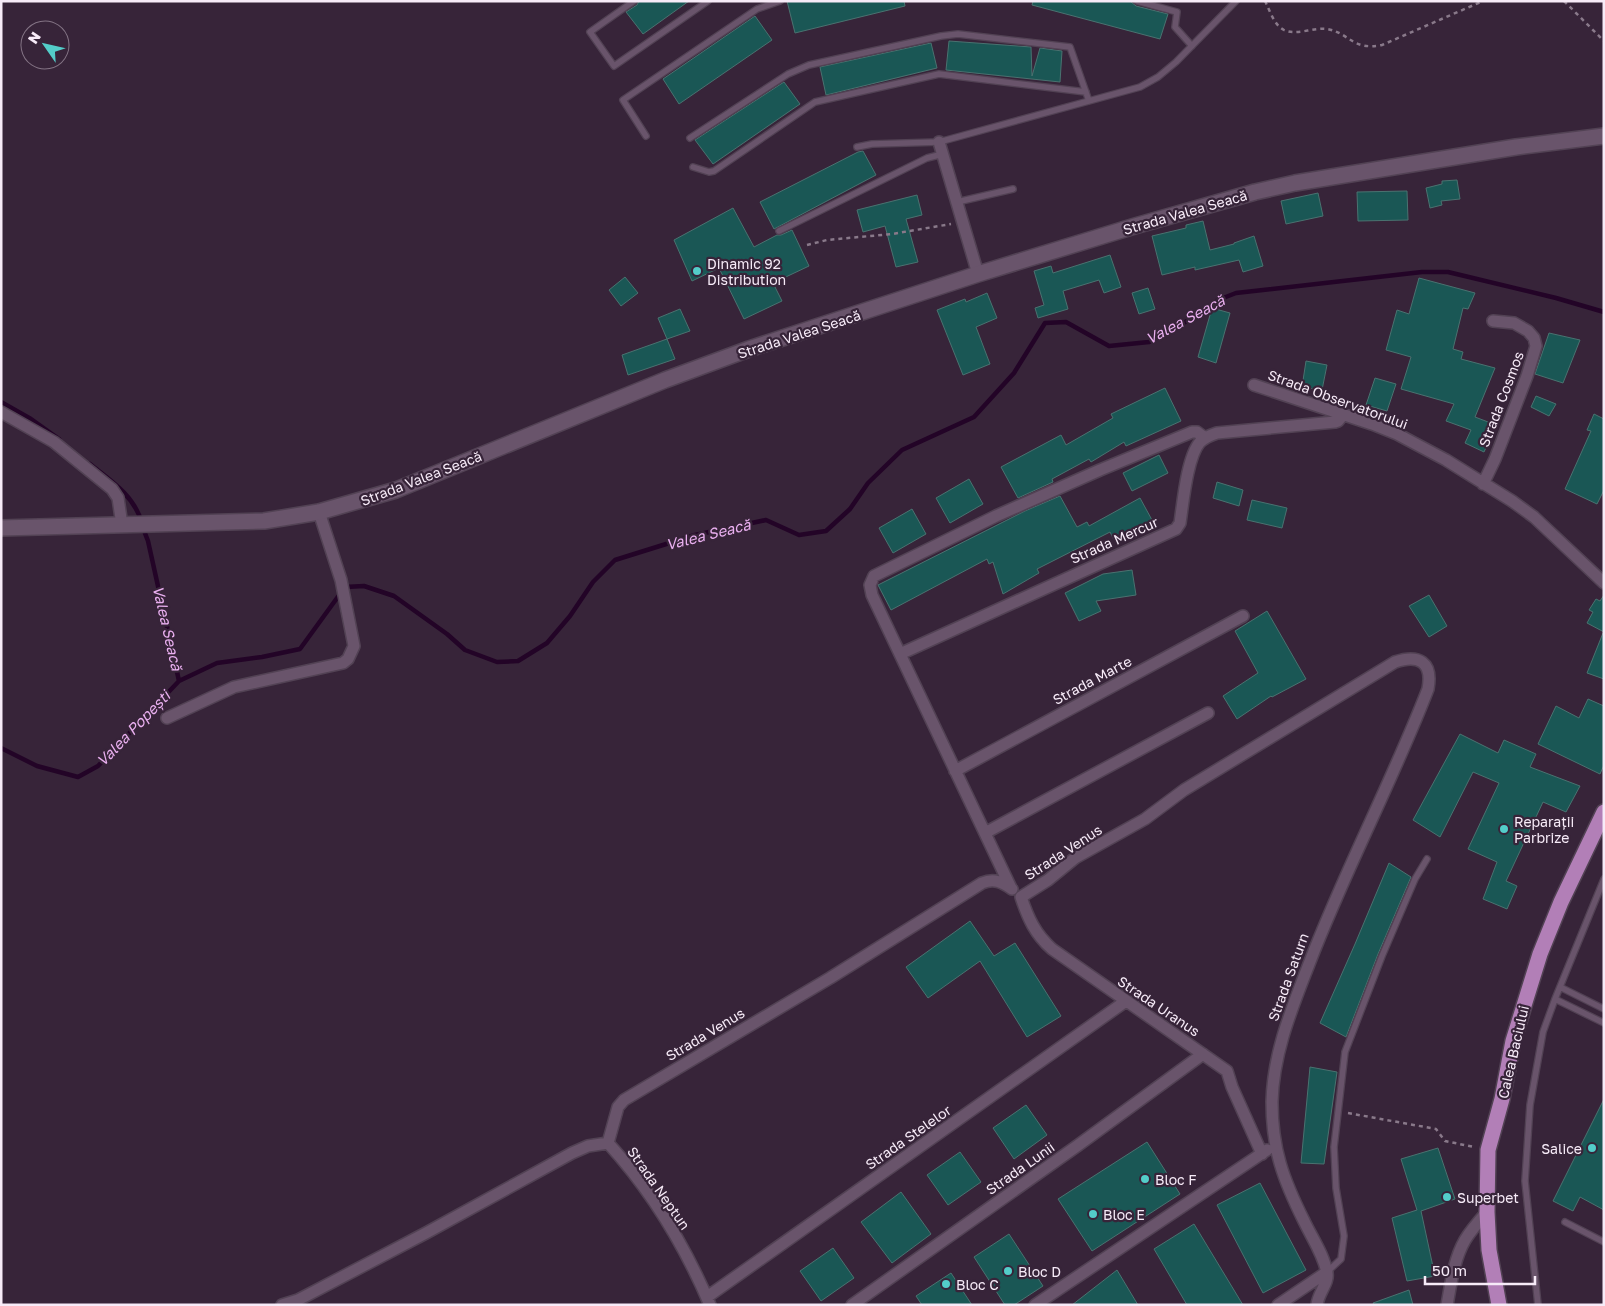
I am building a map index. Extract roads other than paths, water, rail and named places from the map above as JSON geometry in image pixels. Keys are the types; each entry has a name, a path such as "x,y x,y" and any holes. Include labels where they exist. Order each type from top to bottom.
{"main road":[{"name":"Strada Valea Seacă","path":"1,528 264,521 319,512 396,490 665,380 721,360 978,274 1135,226 1287,185 1516,147 1604,136"},
{"name":"Calea Baciului","path":"1499,1305 1489,1250 1486,1212 1488,1150 1502,1099 1513,1041 1540,954 1561,902 1604,812"}],"street":[{"path":"939,142 978,274"},
{"name":"Strada Cosmos","path":"1483,484 1520,393 1536,346 1534,338 1528,331 1514,323 1493,321"},
{"name":"Strada Observatorului","path":"1254,385 1397,434 1446,460 1534,517 1604,583"},
{"path":"1,412 54,442 112,489 118,498 125,524"},
{"path":"1011,888 872,595 870,585 874,576 996,516 1192,432 1197,432 1205,438 1217,432 1335,422 1343,414"},
{"name":"Strada Mercur","path":"900,654 1176,529 1180,523 1192,458 1196,448 1205,438"},
{"path":"167,718 234,687 342,663 348,659 354,646 346,600 319,512"},
{"name":"Strada Marte","path":"955,771 1243,616"},
{"name":"Strada Venus","path":"608,1143 618,1108 624,1100 830,978 982,883 992,880 998,881 1011,888 1021,897 1048,880 1075,858 1145,819 1184,790 1395,662 1407,658 1422,662 1428,668"},
{"name":"Strada Saturn","path":"1327,1272 1319,1250 1289,1190 1280,1166 1275,1144 1272,1100 1274,1071 1288,1017 1322,930 1423,703 1430,680 1428,668"},
{"path":"985,833 1208,713"},
{"name":"Strada Uranus","path":"1021,897 1027,915 1041,940 1227,1071 1232,1087 1262,1154"},
{"name":"Strada Stelelor","path":"708,1301 1126,1001"},
{"name":"Strada Lunii","path":"852,1305 1077,1146 1203,1054"},
{"path":"282,1305 298,1300 417,1238 572,1153 588,1146 608,1143"},
{"name":"Strada Neptun","path":"608,1143 667,1221 708,1301"},
{"path":"1035,1305 1275,1144"},
{"path":"1447,1305 1461,1248 1486,1212"},
{"path":"1278,1305 1327,1272"},
{"path":"1317,1305 1322,1288 1327,1281 1327,1272"}],"lane":[{"path":"634,1 590,32 614,66 708,1"},
{"path":"646,136 623,100 757,9 780,1"},
{"path":"1137,1 1177,12 1175,27 1192,46"},
{"path":"857,147 872,144 939,142 1140,87 1158,77 1192,46 1236,1"},
{"path":"690,138 788,74 809,65 941,36 958,34 1070,48 1089,101"},
{"path":"693,167 709,172 714,171 815,102 939,74 1086,92"},
{"path":"779,231 928,158 943,154"},
{"path":"956,202 1013,190"},
{"path":"1327,1272 1341,1259 1344,1236 1336,1188 1334,1146 1345,1052 1382,956 1415,879 1427,860"},
{"path":"1538,1305 1525,1181 1530,1105 1544,1032 1555,999 1604,879"},
{"path":"1560,987 1604,1009"},
{"path":"1555,999 1604,1023"},
{"path":"1565,1222 1604,1242"}],"waterway":[{"name":"Valea Seacă","path":"1,748 37,766 78,777 98,766 179,681 217,663 262,657 300,649 345,587 364,586 394,596 447,634 465,650 497,662 518,661 547,643 570,616 593,582 615,560 695,535 766,520 799,535 826,531 850,509 868,483 902,450 974,417 1014,373 1045,323 1066,322 1109,346 1149,342 1189,320 1218,300 1236,293 1422,272 1448,272 1556,298 1604,312"},
{"name":"Valea Seacă","path":"1,402 31,419 59,439"},
{"name":"Valea Seacă","path":"90,464 126,495 141,520"},
{"name":"Valea Seacă","path":"143,528 148,541 179,681"}],"place":[{"name":"Dinamic 92 Distribution","path":"697,271"},
{"name":"Reparații Parbrize","path":"1504,829"},
{"name":"Salice","path":"1592,1148"},
{"name":"Bloc F","path":"1145,1179"},
{"name":"Superbet","path":"1447,1197"},
{"name":"Bloc E","path":"1093,1214"},
{"name":"Bloc D","path":"1008,1271"},
{"name":"Bloc C","path":"946,1284"}],"water label":[{"name":"Valea Popești","path":"133,728"}]}
